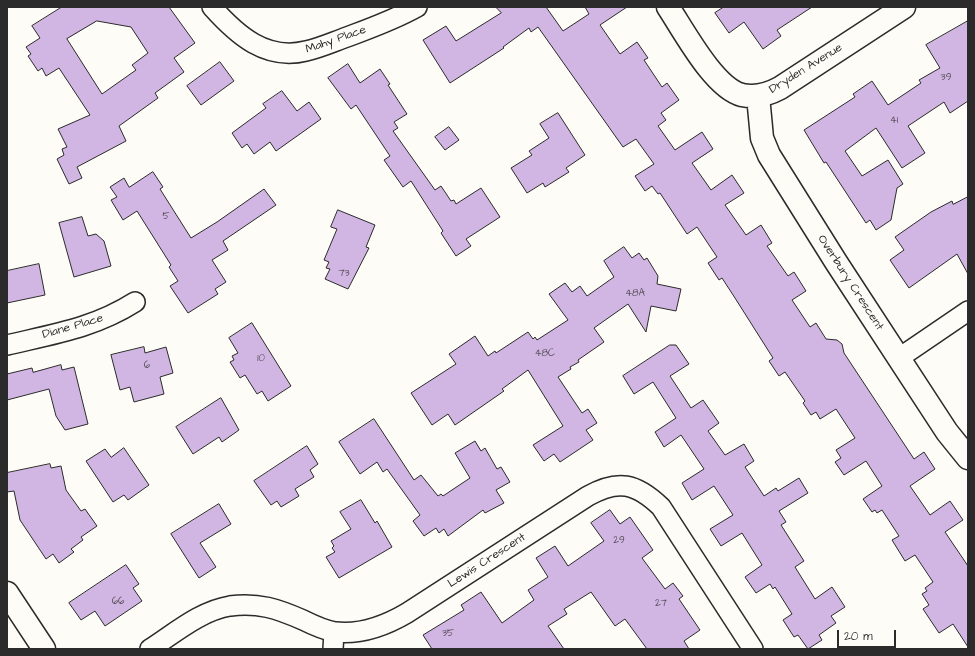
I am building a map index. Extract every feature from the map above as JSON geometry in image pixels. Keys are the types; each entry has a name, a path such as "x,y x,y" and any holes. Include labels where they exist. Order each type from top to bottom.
{"street":[{"name":"Mahy Place","path":"212,7 244,39 259,47 276,53 292,53 314,48 382,24 417,7"},
{"path":"233,7 233,29"},
{"name":"Dryden Avenue","path":"668,7 705,63 719,79 742,95 758,96 770,93 780,88 904,7"},
{"name":"Overbury Crescent","path":"758,96 762,138 769,155 898,358 947,432 968,458"},
{"name":"Diane Place","path":"7,345 87,326 118,312 135,302"},
{"path":"898,358 968,311"},
{"name":"Lewis Crescent","path":"150,649 196,619 215,610 231,606 268,606 334,640 359,631 377,628 392,622 588,496 600,489 614,485 629,486 642,491 660,507 753,649"},
{"path":"7,593 44,649"}],"building":[{"path":"62,7 169,7 195,43 174,58 184,72 155,93 158,98 119,126 126,141 77,167 82,178 69,184 57,159 64,155 62,149 67,147 58,129 90,115 59,68 46,76 42,68 38,71 28,56 31,54 26,47 40,38 32,26","holes":["97,21 131,27 148,53 132,65 136,70 102,94 67,39"]},
{"path":"496,7 546,7 563,31 589,14 585,7 627,7 600,25 620,54 637,42 648,58 644,60 662,87 667,83 679,100 661,113 666,120 658,126 675,150 702,132 713,149 692,163 711,190 732,175 744,193 725,205 746,235 761,225 772,243 767,246 788,276 794,272 806,291 792,300 810,327 816,323 826,339 837,340 842,344 844,353 914,459 924,452 935,469 910,486 930,515 950,501 963,520 945,532 968,566 968,647 953,624 939,633 923,609 929,605 922,594 927,591 925,588 933,582 915,555 905,561 892,540 899,536 882,510 877,513 875,510 872,512 863,499 882,486 866,461 844,475 835,462 841,458 836,450 855,438 836,409 820,419 816,412 811,415 803,403 805,401 785,372 779,376 769,361 773,358 722,278 719,280 708,263 717,257 697,227 687,234 660,193 658,194 652,186 645,191 635,176 654,164 636,139 623,147 538,27 531,32 529,28 503,47 504,48 450,83 423,40 446,26 456,41 501,13"},
{"path":"724,7 812,7 777,30 781,36 763,49 744,22 729,33 715,13"},
{"path":"968,21 968,101 950,113 944,102 908,126 925,153 902,168 876,128 845,151 862,176 888,160 903,184 897,188 891,220 876,230 870,220 866,223 826,162 824,163 804,130 855,97 853,94 872,81 888,105 921,83 919,80 940,68 926,45"},
{"path":"220,62 234,81 201,105 187,86"},
{"path":"348,64 360,83 380,69 390,84 388,85 407,114 394,122 398,128 393,131 435,190 441,186 451,201 454,200 456,204 481,188 500,217 466,239 471,246 456,256 441,233 443,231 411,181 403,187 384,160 390,156 356,105 351,109 328,78"},
{"path":"282,91 297,111 309,102 321,119 276,151 270,142 254,154 247,144 242,148 232,133 266,108 263,104"},
{"path":"558,113 585,155 566,168 569,172 545,187 543,183 527,193 511,168 532,155 529,151 549,138 540,124"},
{"path":"449,127 459,140 445,150 435,137"},
{"path":"153,172 163,187 160,189 191,238 217,222 264,189 276,205 223,241 228,250 212,260 226,282 215,289 218,294 188,313 170,286 178,281 169,267 171,265 137,211 123,220 111,200 117,197 110,187 124,178 129,187"},
{"path":"968,197 968,274 957,254 909,288 890,260 904,250 895,237 931,212 952,201 953,204"},
{"path":"338,210 375,225 366,247 369,248 348,289 325,279 330,269 326,268 329,262 324,260 337,229 331,227"},
{"path":"82,217 88,236 96,234 104,241 111,266 74,277 59,223"},
{"path":"624,247 632,258 639,253 644,260 647,258 658,276 657,284 681,289 676,311 651,306 646,332 628,304 594,328 604,342 578,360 579,362 570,367 571,369 558,377 582,413 588,409 597,423 586,430 593,440 560,462 554,454 544,461 533,445 563,426 528,370 502,389 504,391 455,425 448,414 432,425 411,393 456,364 449,354 475,336 488,356 495,351 496,353 528,332 533,339 535,337 537,340 568,320 549,294 565,283 572,292 580,286 587,296 614,277 604,261"},
{"path":"39,264 45,295 7,303 7,271"},
{"path":"252,323 291,386 268,401 262,391 257,394 245,375 240,378 230,362 234,360 232,356 238,353 229,338"},
{"path":"670,345 676,345 689,364 670,376 691,408 703,400 719,423 708,431 725,455 744,444 754,461 745,467 764,496 776,488 778,491 799,478 808,493 779,511 786,522 781,525 804,561 795,567 815,599 832,587 845,607 831,616 836,623 819,635 822,640 808,649 798,635 794,637 783,620 792,614 775,587 773,589 770,584 756,593 745,577 762,565 742,533 721,546 710,529 733,515 714,486 692,500 682,483 704,469 681,435 664,447 655,432 676,418 653,382 634,394 623,376"},
{"path":"144,347 145,353 166,347 173,373 160,377 164,394 134,402 130,387 120,390 111,355"},
{"path":"61,365 62,370 74,367 88,424 65,430 56,416 49,389 7,400 7,374 32,368 33,372"},
{"path":"221,398 239,430 222,442 219,437 193,454 176,427"},
{"path":"374,419 414,480 421,475 438,496 441,494 443,496 470,478 455,453 475,441 481,451 485,448 497,469 501,467 510,482 496,490 504,503 485,513 483,510 448,536 444,529 439,533 436,528 424,536 413,521 420,515 387,469 383,472 377,462 360,474 339,442"},
{"path":"307,446 318,464 310,470 314,477 295,489 299,496 281,507 277,501 271,505 254,481"},
{"path":"124,448 149,485 128,500 124,495 113,502 86,461 105,449 111,457"},
{"path":"50,464 51,468 61,466 66,490 81,511 85,509 97,526 81,537 83,540 71,549 74,552 59,563 53,554 46,559 20,520 14,491 7,492 7,473"},
{"path":"361,500 375,523 377,521 392,547 339,578 326,557 335,552 332,548 334,546 331,541 351,529 340,512"},
{"path":"219,504 231,524 200,543 216,567 199,578 171,534"},
{"path":"610,510 620,524 630,517 653,550 642,558 665,589 673,583 683,596 679,599 700,630 684,641 689,649 647,649 625,619 615,626 591,592 564,609 567,614 548,626 564,649 432,649 423,635 464,610 461,605 481,592 502,623 534,600 528,590 548,577 536,558 555,546 568,566 604,541 591,523"},
{"path":"126,565 139,584 133,588 142,601 105,626 95,611 81,620 69,603"}]}
